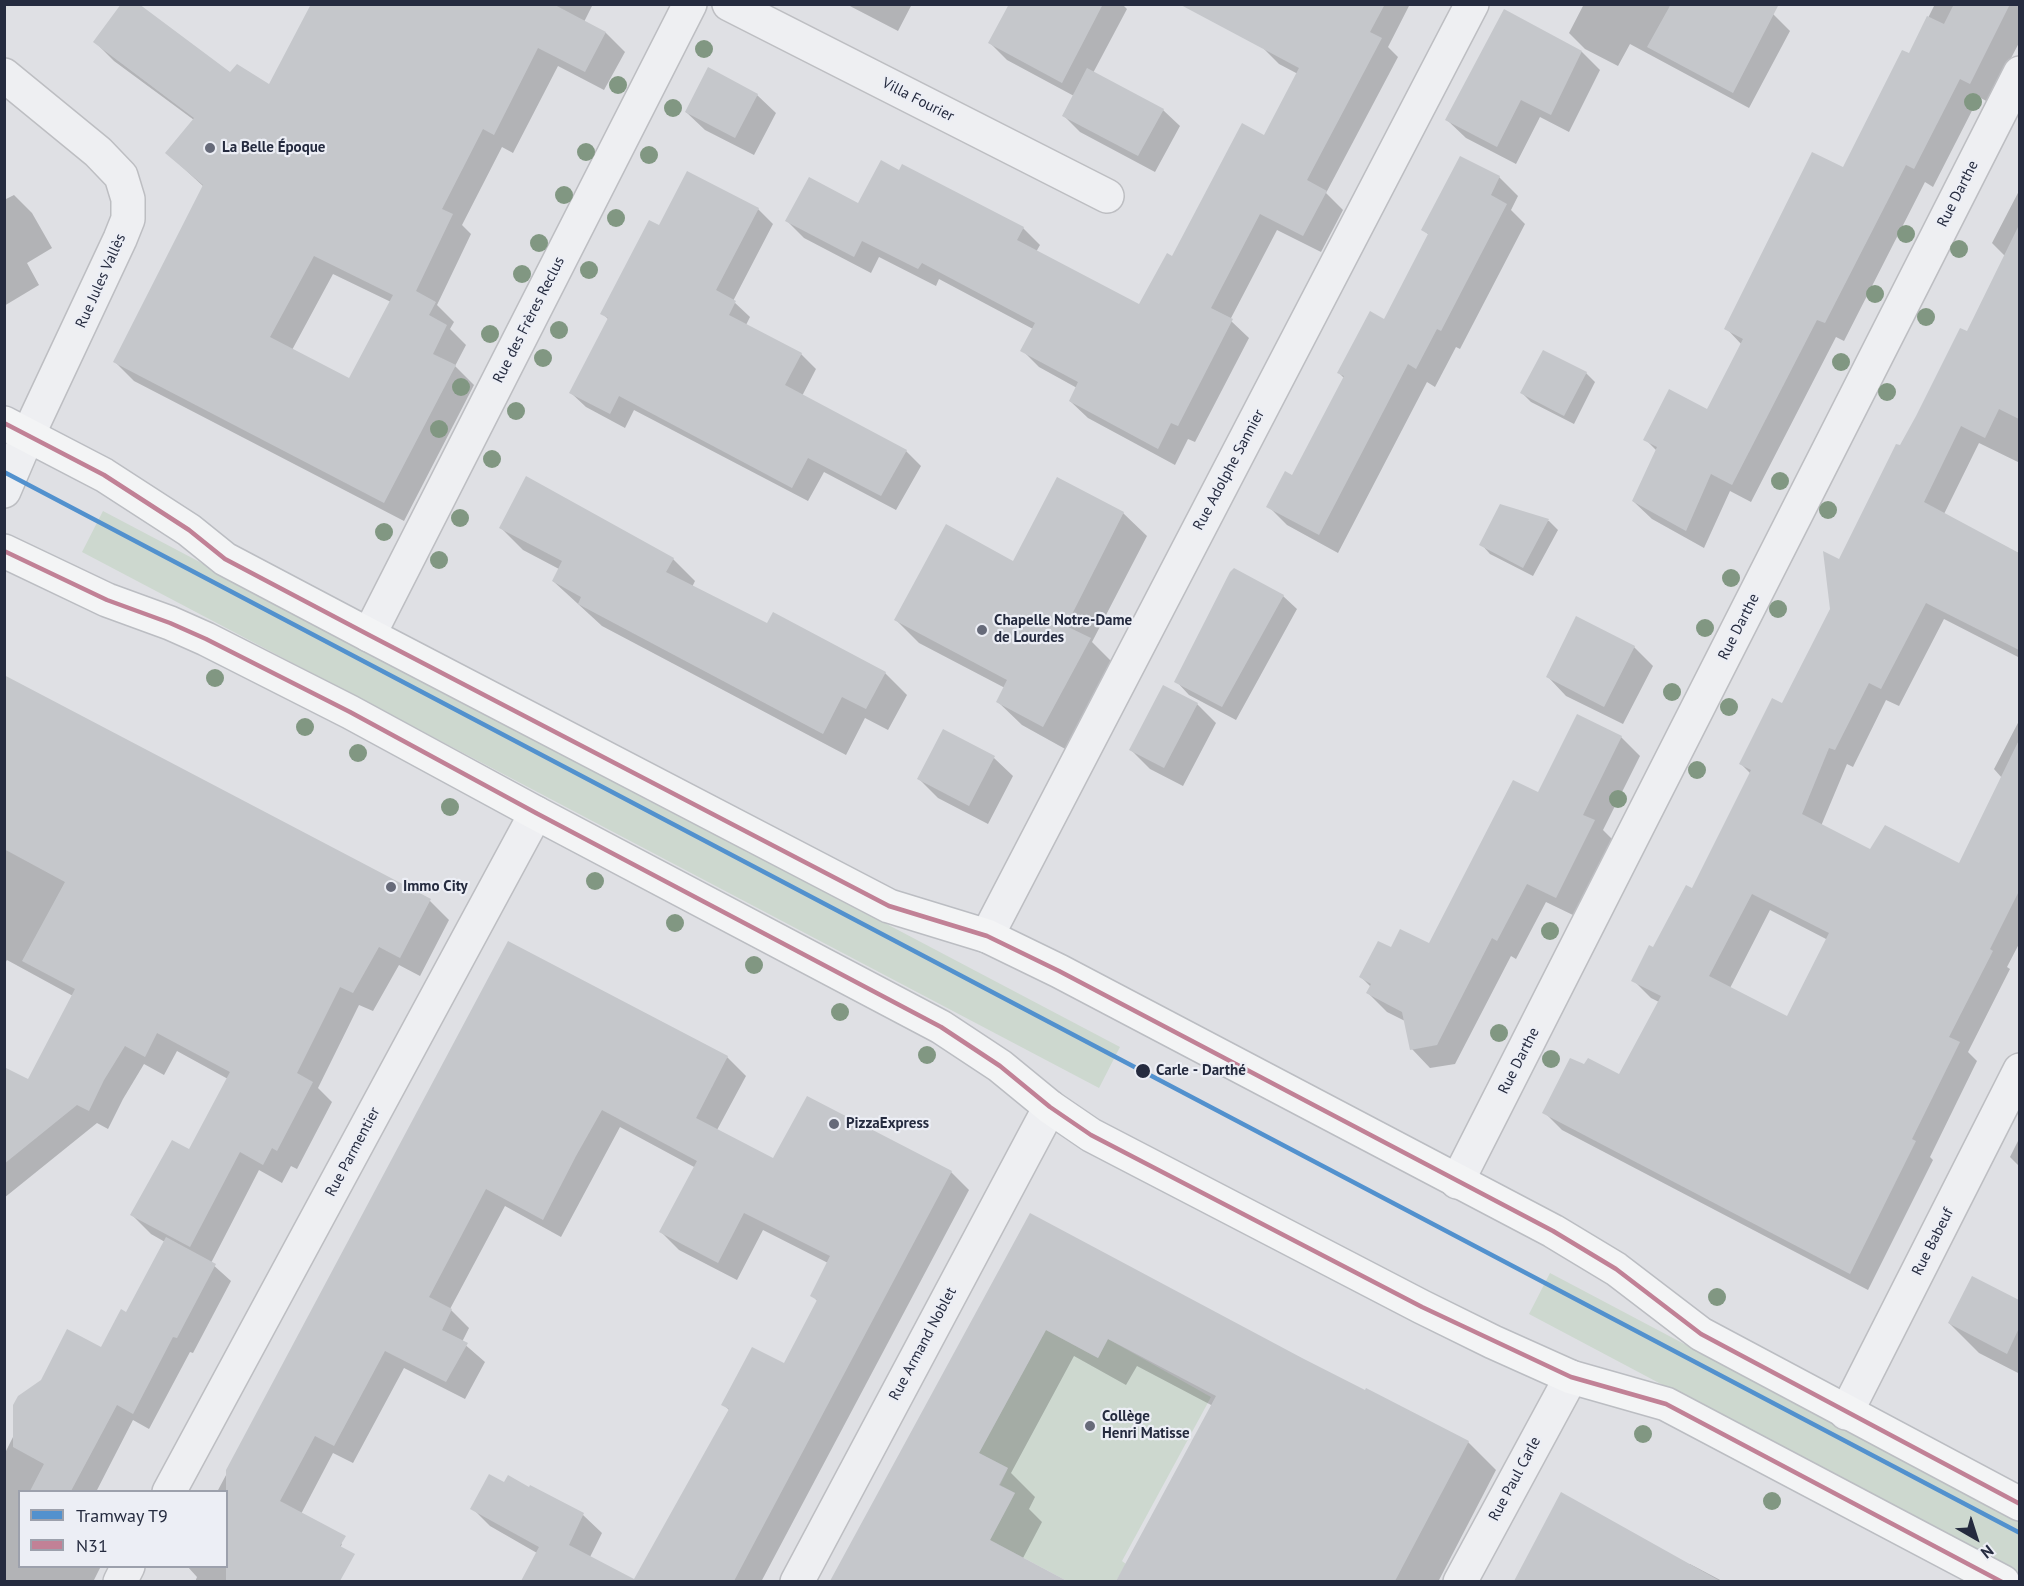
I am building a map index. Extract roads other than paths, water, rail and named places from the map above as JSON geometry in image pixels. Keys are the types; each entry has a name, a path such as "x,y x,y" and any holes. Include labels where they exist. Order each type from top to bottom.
{"main road":[{"path":"16,429 104,475 154,506 225,559 369,635 889,906 987,936 1059,971 1553,1232 1616,1269 1701,1334 2019,1504"},
{"path":"4,551 107,600 206,639 350,712 941,1027 1000,1066 1050,1107 1091,1135 1422,1307 1571,1377 1666,1404 2003,1581"}],"street":[{"name":"Rue des Frères Reclus","path":"369,635 690,4"},
{"name":"Villa Fourier","path":"729,4 1107,196"},
{"name":"Rue Adolphe Sannier","path":"987,936 1472,4"},
{"name":"Rue Darthe","path":"1457,1182 2019,73"},
{"name":"Rue Jules Vallès","path":"4,75 98,152 121,176 128,199 128,219 120,239 16,429 4,491"},
{"name":"Rue Parmentier","path":"170,1490 536,813"},
{"name":"Rue Babeuf","path":"1846,1413 2019,1070"},
{"name":"Rue Armand Noblet","path":"797,1581 1050,1107"},
{"name":"Rue Paul Carle","path":"1460,1581 1571,1377"}],"tram line":[{"name":"T9","path":"4,472 2020,1533"}],"place":[{"name":"La Belle Époque","path":"210,148"},
{"name":"Chapelle Notre-Dame de Lourdes","path":"982,630"},
{"name":"Immo City","path":"391,887"},
{"name":"Carle - Darthé","path":"1143,1071"},
{"name":"PizzaExpress","path":"834,1124"},
{"name":"Collège Henri Matisse","path":"1090,1426"}]}
